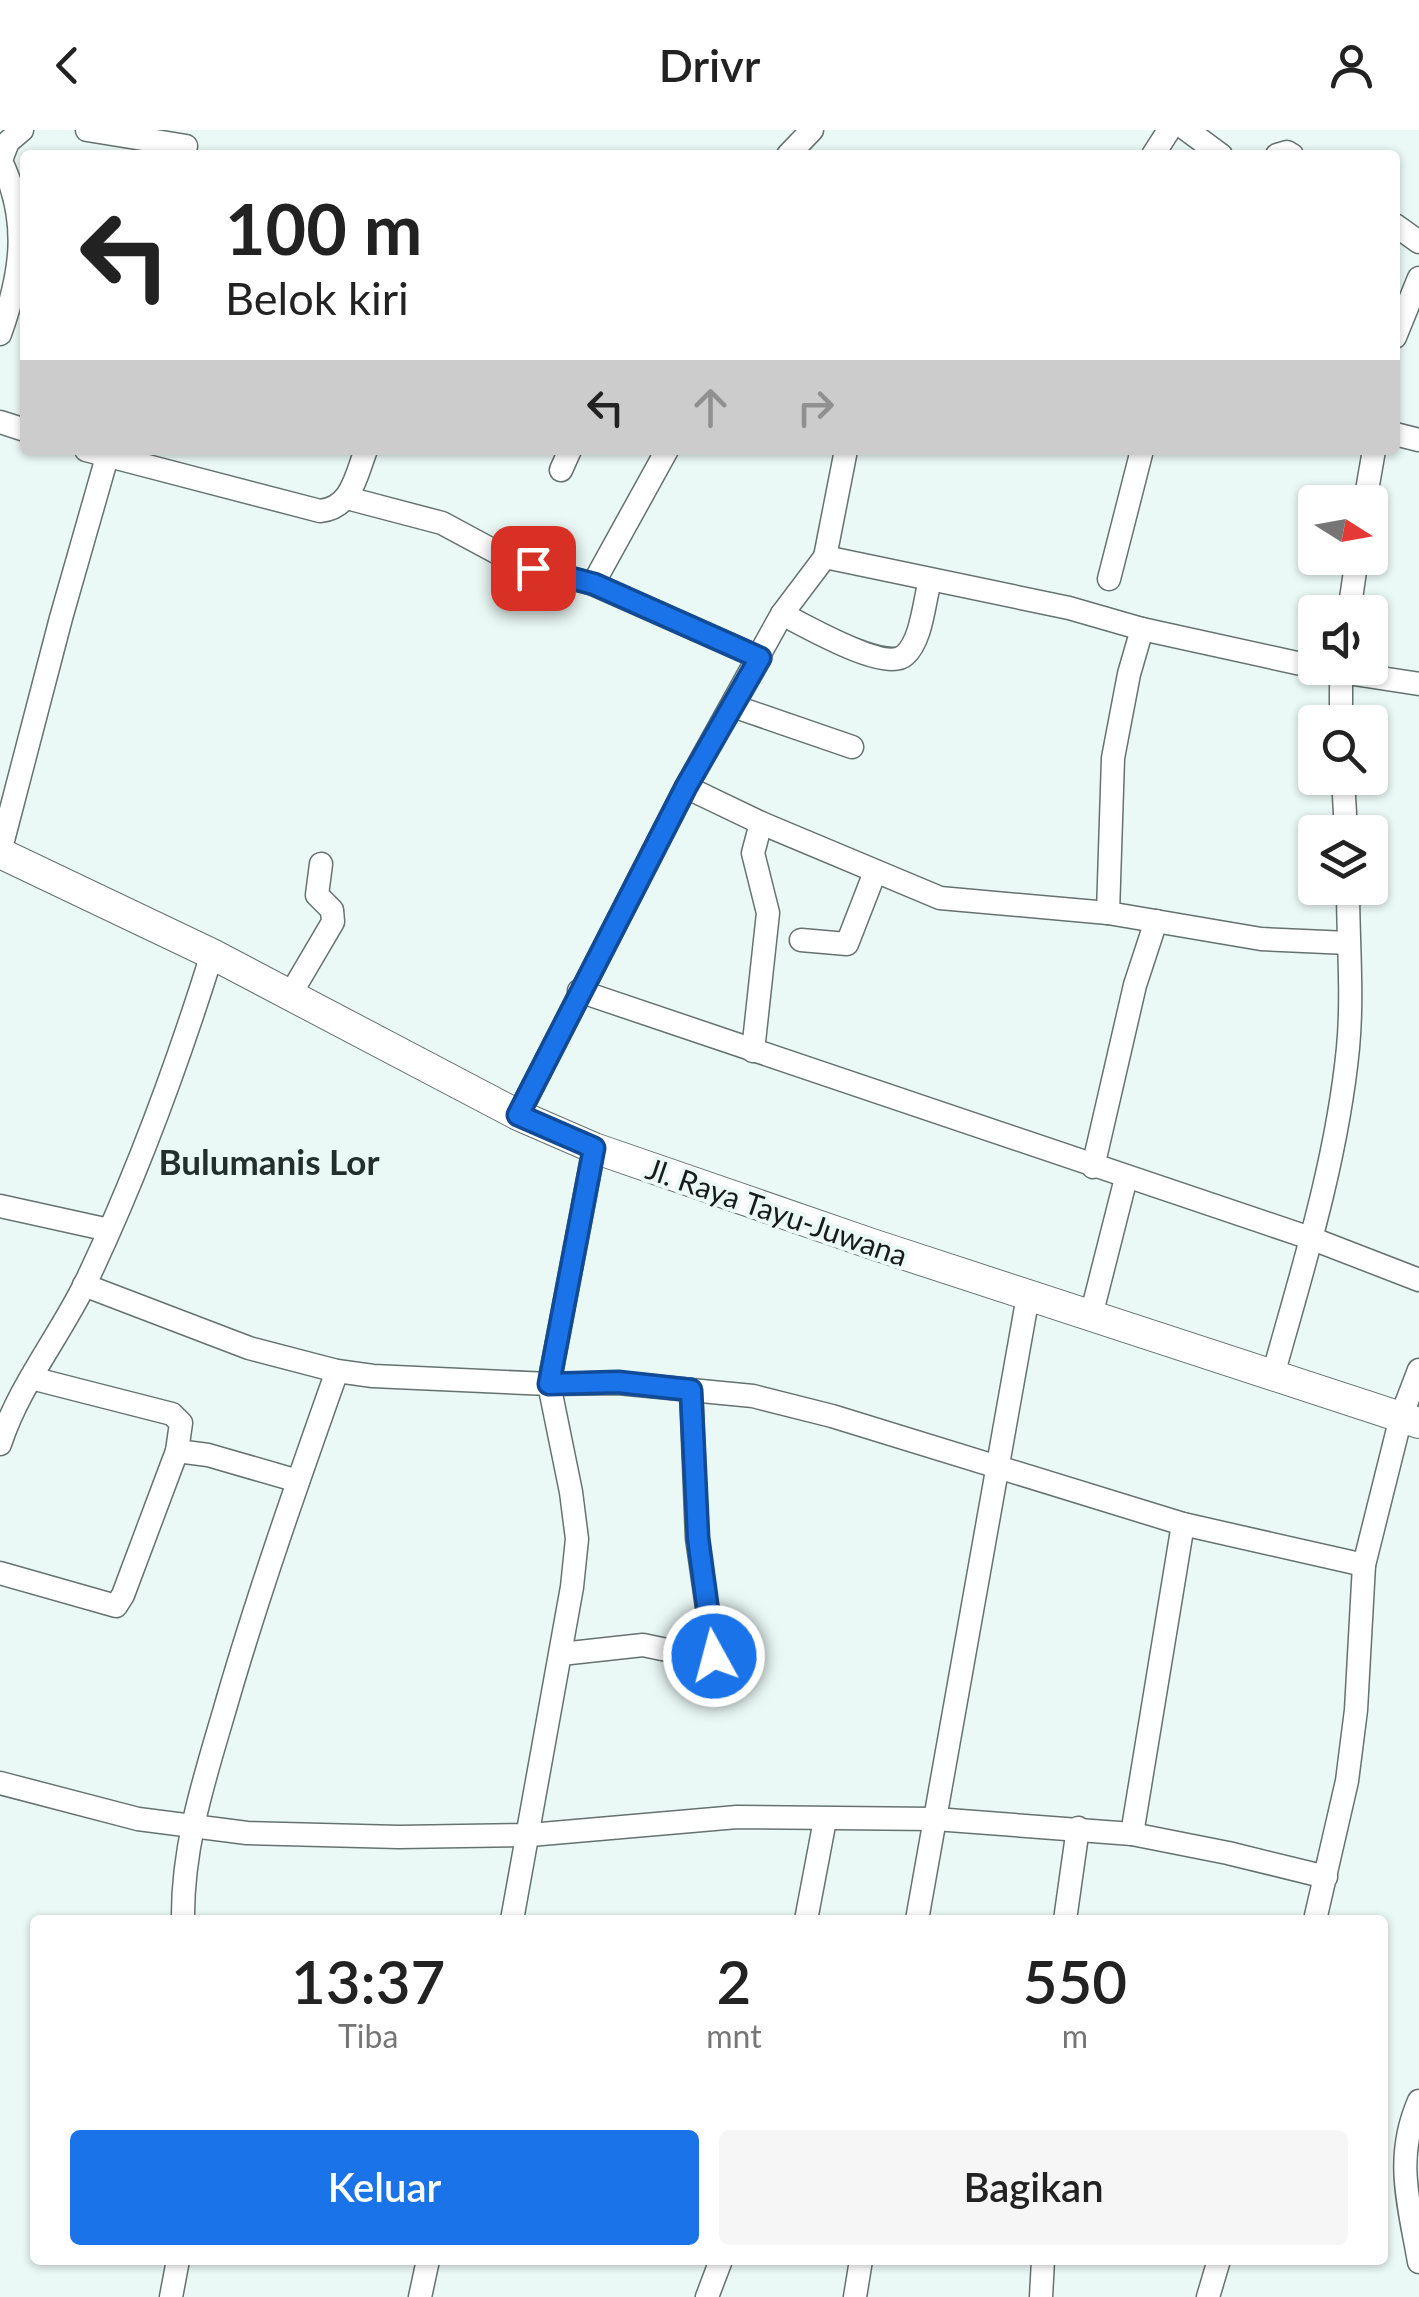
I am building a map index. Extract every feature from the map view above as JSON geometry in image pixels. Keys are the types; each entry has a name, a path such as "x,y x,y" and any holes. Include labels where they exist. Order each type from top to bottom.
{"main road":[{"name":"Jl. Raya Tayu-Juwana","path":"0,852 212,954 518,1115 594,1148 1028,1296 1410,1420"}],"street":[{"path":"0,334 17,287 20,258 17,210 0,160 8,142 22,130"},
{"path":"87,130 187,143"},
{"path":"793,150 812,130"},
{"path":"1186,130 1215,150"},
{"path":"1400,325 1419,278"},
{"path":"0,852 100,455"},
{"path":"112,455 320,511 335,508 347,498 364,455"},
{"path":"594,584 664,455"},
{"path":"518,1115 686,787 782,614 826,557 845,455"},
{"path":"1109,580 1141,455"},
{"path":"1368,485 1373,455"},
{"path":"347,498 442,522 520,565 594,584 760,658"},
{"path":"826,557 1069,608 1142,629 1298,664"},
{"path":"782,614 857,651 900,659 914,641 930,580"},
{"path":"1108,913 1113,758 1142,629"},
{"path":"1388,678 1419,684"},
{"path":"733,706 852,747"},
{"path":"686,787 940,898 1108,913 1261,939 1348,944"},
{"path":"753,1051 768,913 753,853 761,822"},
{"path":"290,995 333,922 332,910 318,895 321,864"},
{"path":"800,940 848,944 875,872"},
{"path":"1273,1375 1313,1240 1344,1081 1350,988 1348,905"},
{"path":"1092,1166 1118,1052 1156,921"},
{"path":"0,1444 16,1405 84,1285 135,1173 212,954"},
{"path":"579,991 1313,1240 1419,1280"},
{"path":"513,1915 561,1654 577,1539 549,1384 594,1148"},
{"path":"1091,1316 1126,1178"},
{"path":"0,1206 109,1230"},
{"path":"84,1285 249,1348 337,1371 549,1384 618,1382 753,1396 832,1416 1183,1524 1364,1565"},
{"path":"918,1915 1028,1296"},
{"path":"1316,1915 1347,1781 1356,1710 1364,1565 1410,1420 1419,1370"},
{"path":"183,1915 191,1827 248,1631 337,1371"},
{"path":"0,1573 116,1606 124,1595 177,1451 181,1422 172,1414 31,1378"},
{"path":"561,1654 643,1645 706,1658 714,1656 698,1538 691,1390"},
{"path":"177,1451 208,1455 298,1481"},
{"path":"1132,1834 1183,1524"},
{"path":"0,1783 138,1819 247,1833 530,1835 737,1817 934,1819 1132,1834 1228,1852 1326,1877"},
{"path":"807,1915 824,1820"},
{"path":"1065,1915 1078,1828"},
{"path":"1419,2101 1407,2135 1403,2165 1419,2262"},
{"path":"171,2297 177,2265"},
{"path":"420,2297 427,2265"},
{"path":"707,2297 718,2265"},
{"path":"855,2297 859,2265"},
{"path":"1041,2297 1042,2265"},
{"path":"1208,2297 1218,2265"}],"district":[{"name":"Bulumanis Lor","path":"269,1161"}],"route":[{"path":"533,568 594,584 760,658 686,787 518,1115 594,1148 549,1384 618,1382 691,1390 698,1538 714,1656"}]}
